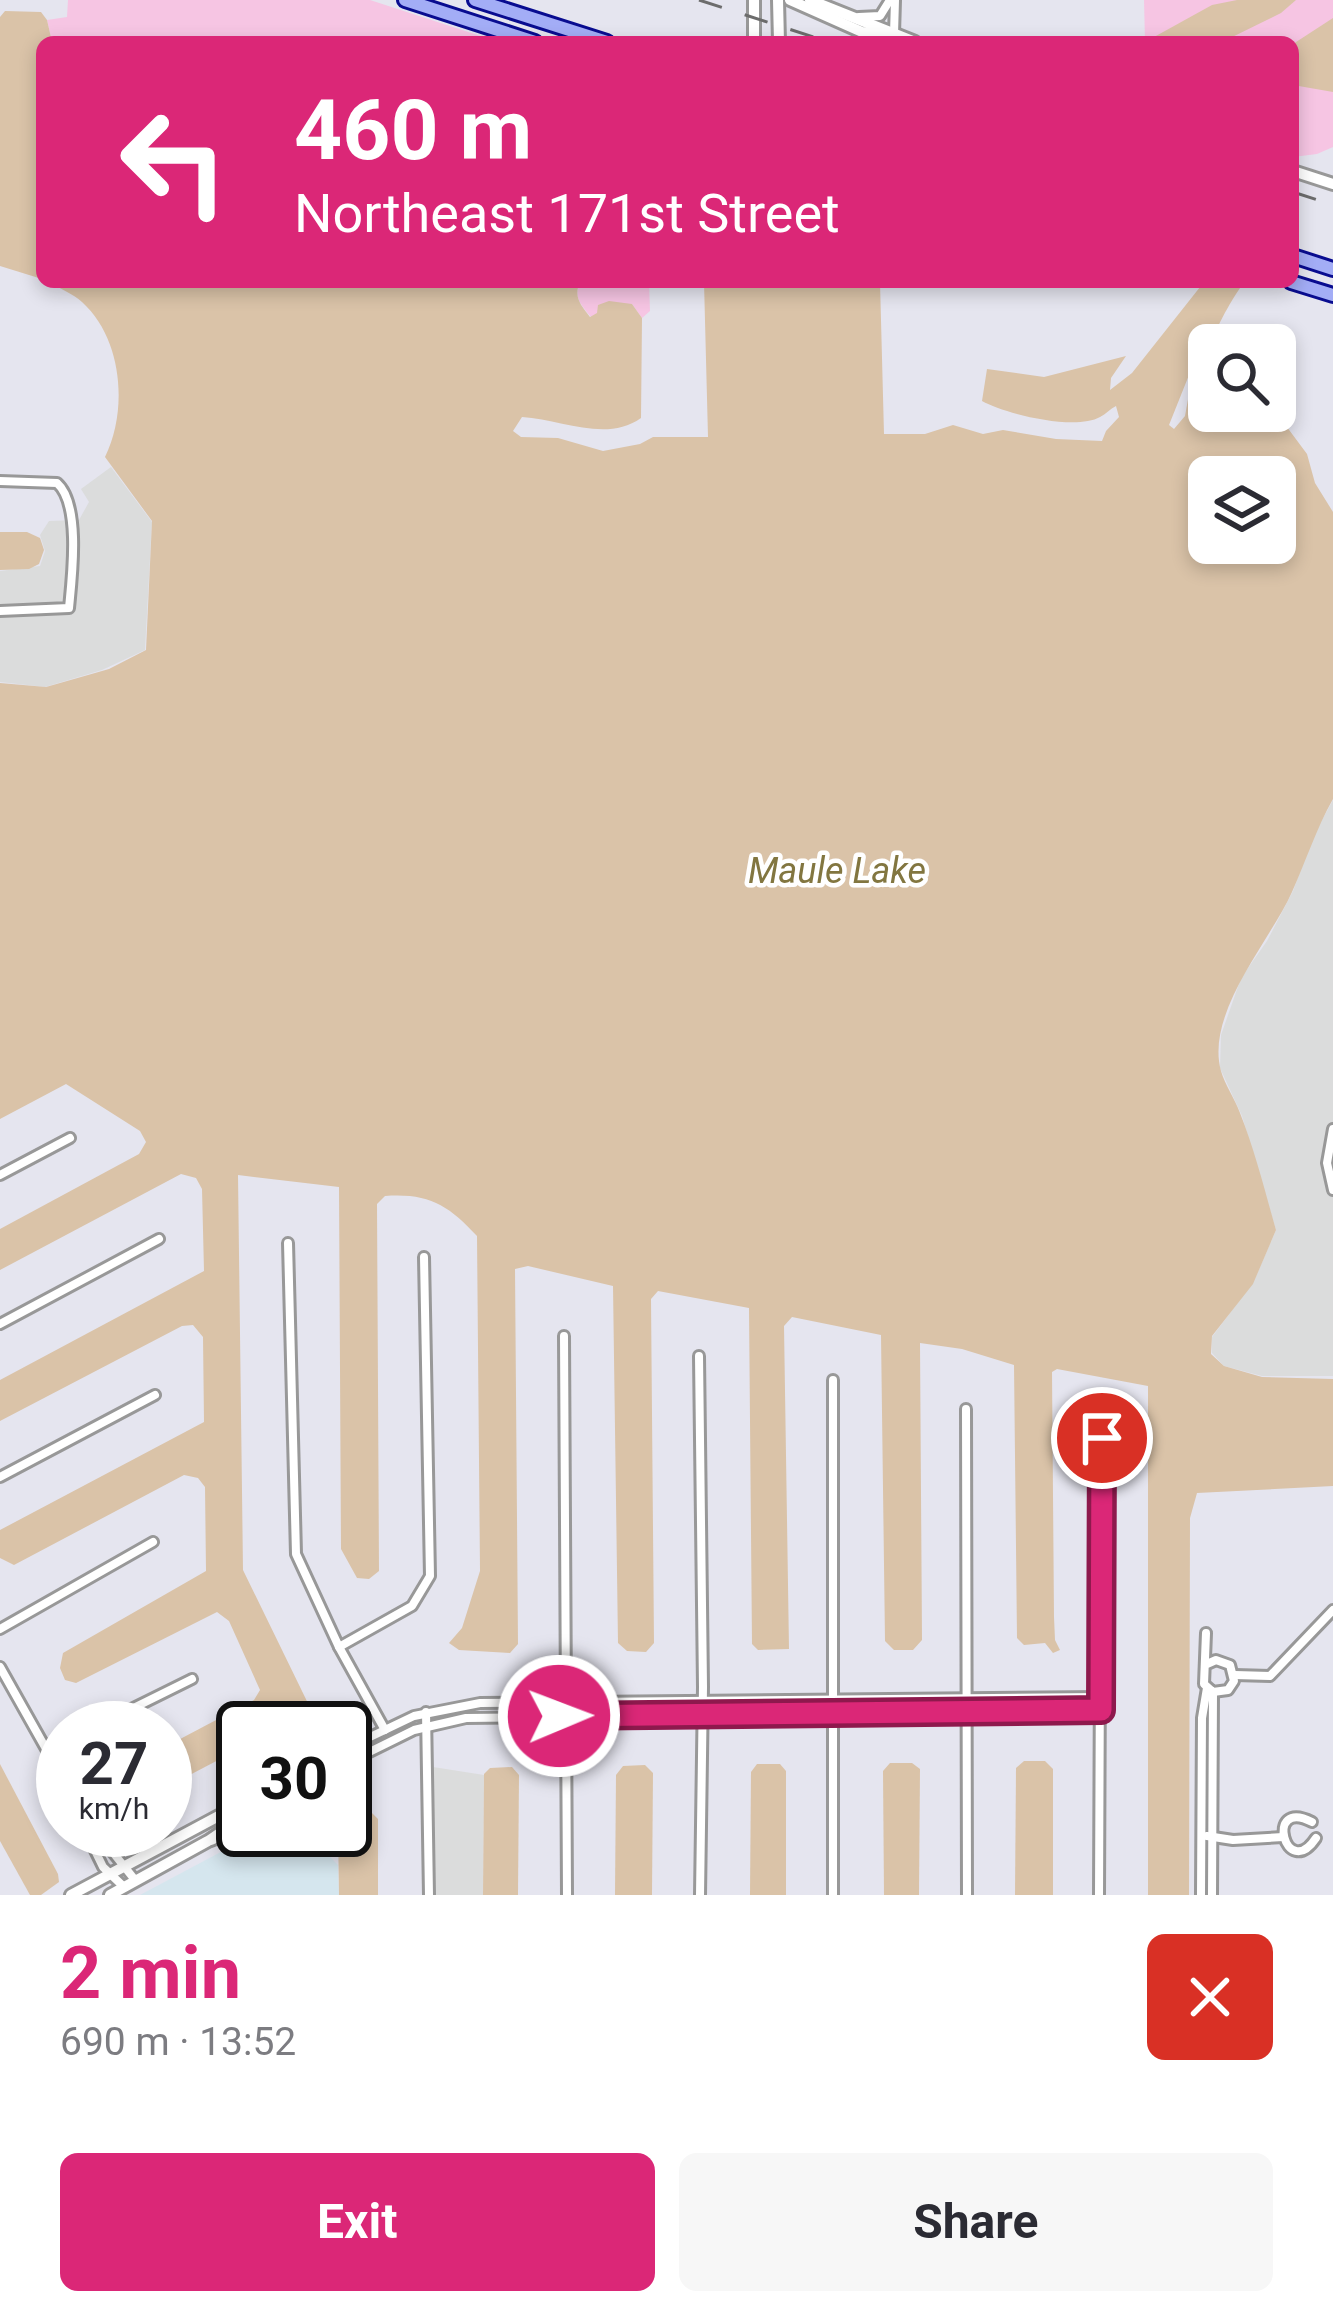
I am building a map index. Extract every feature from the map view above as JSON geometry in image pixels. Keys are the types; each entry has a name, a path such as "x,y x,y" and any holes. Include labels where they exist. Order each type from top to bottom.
{"main road":[{"path":"405,0 516,36"},
{"path":"476,0 588,36"},
{"path":"1299,258 1333,269"},
{"path":"1299,284 1333,296"}],"street":[{"path":"754,0 754,36"},
{"path":"778,0 779,36"},
{"path":"790,0 880,36"},
{"path":"810,0 899,36"},
{"path":"893,0 894,34"},
{"path":"854,17 880,16 893,0"},
{"path":"887,36 894,34"},
{"path":"0,482 57,483 69,497 72,530 69,608 0,611"},
{"path":"1333,1129 1327,1163 1333,1190"},
{"path":"0,1175 70,1138"},
{"path":"0,1324 159,1239"},
{"path":"288,1243 296,1554 339,1647 391,1741"},
{"path":"339,1647 412,1606 430,1576 424,1257"},
{"path":"564,1336 567,1895"},
{"path":"700,1355 700,1895"},
{"path":"833,1380 833,1895"},
{"path":"0,1477 155,1395"},
{"path":"966,1409 967,1895"},
{"path":"1099,1895 1102,1438"},
{"path":"0,1630 153,1542"},
{"path":"1234,1675 1270,1676 1333,1610"},
{"path":"1202,1895 1210,1690 1202,1679 1207,1664 1206,1634"},
{"path":"1207,1664 1226,1662 1234,1675"},
{"path":"0,1667 36,1729"},
{"path":"1210,1690 1228,1690 1234,1675"},
{"path":"148,1701 192,1679"},
{"path":"372,1735 426,1712 480,1703 1102,1697"},
{"path":"372,1751 429,1725 466,1718 1101,1710"},
{"path":"426,1712 429,1895"},
{"path":"71,1895 216,1819"},
{"path":"1312,1822 1291,1819 1283,1837 1299,1851 1316,1838"},
{"path":"208,1841 216,1835"},
{"path":"1206,1836 1283,1837"},
{"path":"1206,1836 1212,1895"},
{"path":"110,1895 216,1838"},
{"path":"106,1857 129,1884"},
{"path":"109,1857 117,1872"}],"shaded area":[{"path":"68,0 370,0 481,36 51,36 47,20 67,17"},
{"path":"1144,0 1333,0 1333,147 1299,156 1299,36 1145,36"},
{"path":"578,288 649,288 650,311 642,318 632,304 591,317 578,297"},
{"path":"111,467 152,522 145,650 102,670 45,687 0,682 0,571 40,566 45,551 40,535 49,521 79,520 89,502 81,489"},
{"path":"1333,800 1333,1376 1262,1376 1224,1366 1212,1353 1212,1337 1254,1281 1276,1230 1242,1116 1220,1068 1221,1035 1241,978 1293,891 1312,838"},
{"path":"433,1767 484,1775 483,1895 432,1895"},
{"path":"216,1855 330,1857 338,1865 339,1895 140,1895"}],"water":[{"path":"1296,0 1281,13 1234,36 1156,36 1212,5"},
{"path":"5,11 41,12 51,36 36,36 36,277 0,266 0,17"},
{"path":"1333,18 1333,92 1299,86 1299,40"},
{"name":"Maule Lake","path":"59,288 578,288 581,305 590,317 597,313 598,305 609,301 632,304 642,318 641,418 613,429 598,429 522,417 513,431 521,437 558,438 603,451 653,437 708,437 704,288 880,288 884,434 925,434 953,425 983,434 1003,430 1102,441 1119,417 1116,406 1100,417 1074,422 1007,411 982,401 987,369 1044,377 1126,356 1111,378 1110,390 1132,373 1199,288 1240,288 1219,324 1188,324 1188,378 1169,425 1174,429 1185,416 1188,399 1188,432 1291,432 1307,454 1315,483 1333,512 1333,799 1292,892 1242,979 1222,1026 1221,1071 1245,1127 1276,1230 1253,1284 1212,1336 1211,1354 1224,1366 1262,1377 1333,1379 1333,1486 1197,1493 1190,1518 1189,1895 1148,1895 1148,1386 1057,1369 1052,1372 1054,1617 1060,1650 1053,1653 1045,1643 1024,1645 1017,1638 1014,1365 962,1349 920,1343 922,1640 913,1650 894,1650 885,1641 881,1335 792,1317 784,1326 789,1649 758,1650 752,1644 749,1308 658,1291 651,1299 654,1643 646,1652 627,1651 618,1643 613,1286 528,1266 515,1269 518,1644 510,1653 459,1650 449,1643 462,1628 480,1571 477,1236 457,1216 426,1199 385,1196 377,1204 379,1571 369,1579 357,1578 341,1549 339,1187 238,1175 243,1570 307,1701 252,1701 260,1690 229,1621 217,1612 76,1683 65,1680 60,1668 63,1653 206,1571 205,1487 198,1478 184,1475 14,1565 0,1558 0,1530 204,1422 203,1337 193,1325 182,1326 0,1421 0,1380 204,1271 202,1189 196,1178 181,1174 0,1270 0,1229 139,1154 146,1142 140,1131 66,1084 0,1119 0,683 46,687 109,669 146,650 152,521 105,457 117,419 118,376 96,317"},
{"path":"0,532 27,532 40,538 44,550 39,564 0,570"},
{"name":"Maule Lake","path":"216,1720 216,1761 192,1774 192,1733"},
{"path":"1024,1761 1045,1761 1053,1769 1053,1895 1015,1895 1016,1768"},
{"path":"890,1763 912,1763 920,1769 919,1895 884,1895 883,1771"},
{"path":"0,1764 36,1832 36,1857 49,1857 59,1882 41,1895 30,1895 0,1841"},
{"path":"757,1764 780,1764 786,1771 786,1895 750,1895 751,1772"},
{"path":"645,1765 653,1773 652,1895 615,1895 616,1775 623,1766"},
{"path":"512,1767 519,1775 518,1895 483,1895 484,1774 490,1768"},
{"path":"372,1813 378,1819 378,1895 339,1895 338,1857 372,1857"}],"railway":[{"path":"699,0 810,36"},
{"path":"1299,194 1333,205"}],"route":[{"path":"559,1716 1101,1710 1102,1438"}]}
